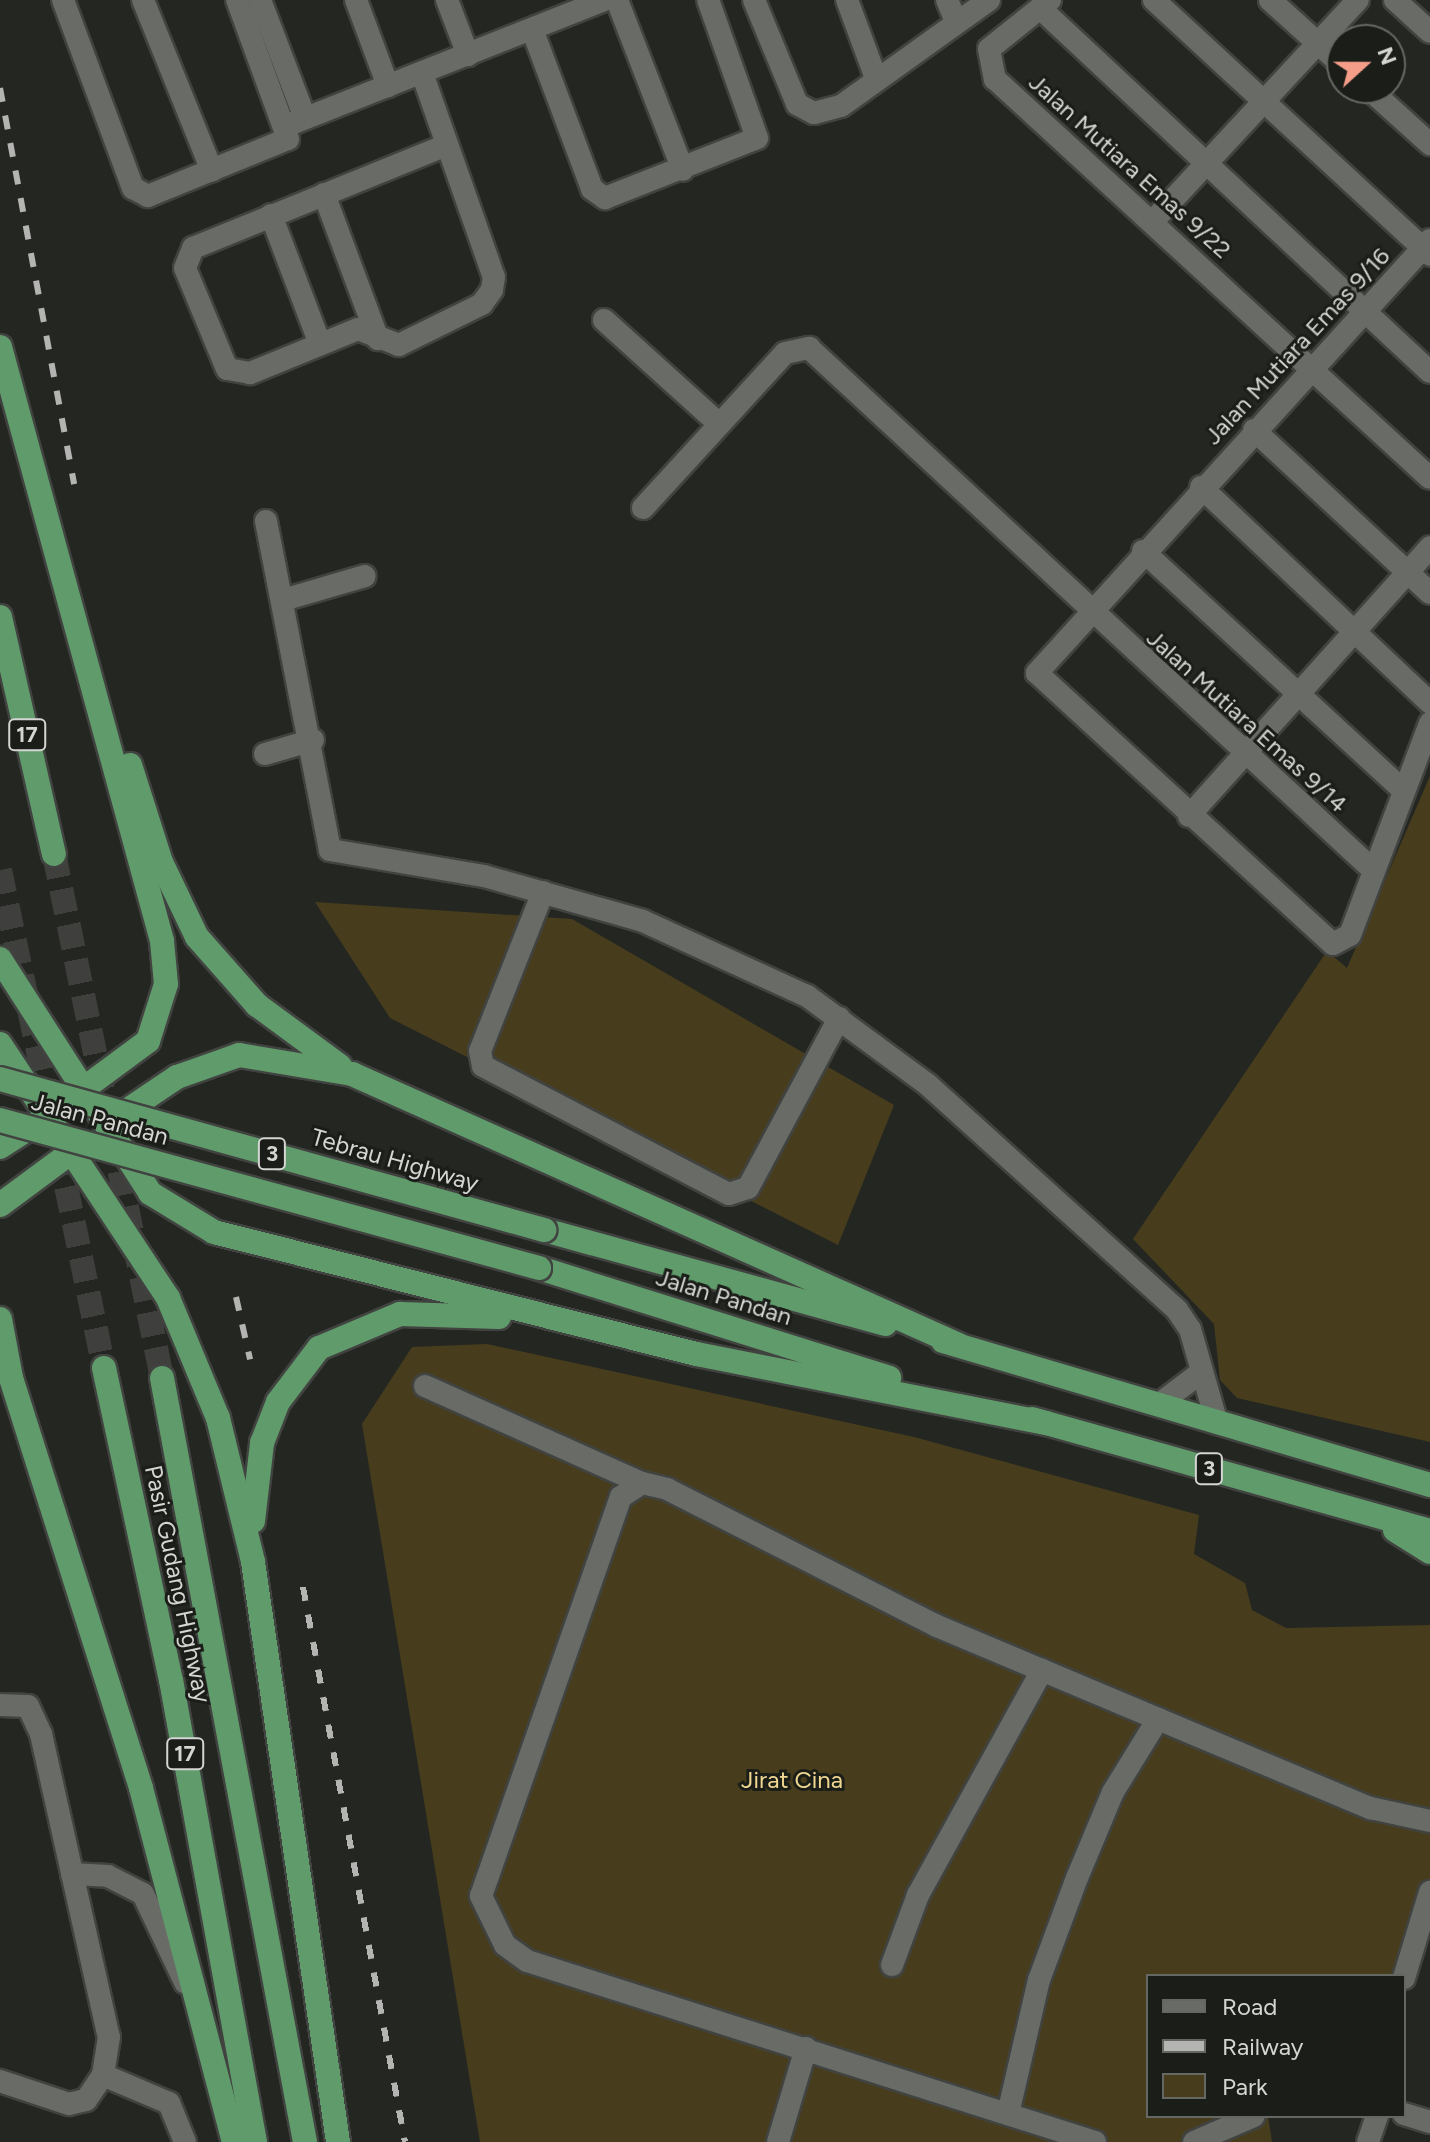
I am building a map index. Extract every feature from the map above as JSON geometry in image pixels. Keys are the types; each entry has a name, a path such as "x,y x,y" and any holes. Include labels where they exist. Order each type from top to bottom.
{"highway":[{"path":"0,347 162,941 166,984 148,1041 48,1116 0,1147"},
{"path":"46,507 177,902 257,1005 352,1074 959,1345"},
{"name":"17","path":"0,617 54,854"},
{"path":"0,959 150,1193 214,1232 554,1319 1046,1423"},
{"path":"0,1044 192,1343 253,1562 338,2142"},
{"path":"0,1205 177,1077 239,1055 352,1074"},
{"name":"Tebrau Highway","path":"0,1079 544,1230"},
{"name":"Jalan Pandan","path":"0,1120 539,1268 1046,1423 1430,1531"},
{"name":"Jalan Pandan","path":"544,1230 959,1345 1430,1485"},
{"path":"253,1562 252,1493 262,1443 278,1402 319,1348 400,1314 554,1319"},
{"path":"0,1319 11,1378 141,1788 234,2142"},
{"path":"0,1355 11,1378"},
{"name":"Pasir Gudang Highway","path":"104,1368 171,1680 255,2142"},
{"name":"Pasir Gudang Highway","path":"162,1378 305,2142"},
{"path":"1393,1472 1430,1475"},
{"path":"1372,1514 1430,1552"}],"street":[{"path":"63,0 133,188 148,196 284,143 295,122 532,29 550,10 604,0"},
{"path":"143,0 212,171"},
{"path":"237,0 295,122"},
{"path":"260,0 295,122"},
{"path":"356,0 388,86"},
{"path":"447,0 468,55"},
{"path":"617,0 683,170"},
{"path":"532,29 591,187 605,198 753,142 754,118 708,0"},
{"path":"754,0 797,104 814,113 841,106 952,11 989,0"},
{"path":"847,0 876,78"},
{"path":"1154,0 1428,248"},
{"path":"1270,0 1326,50"},
{"path":"1154,220 1358,0"},
{"path":"1395,0 1430,32"},
{"path":"1045,4 1206,164 1430,372"},
{"name":"Jalan Mutiara Emas 9/22","path":"1045,4 989,49 987,68 1430,478"},
{"path":"422,73 494,277 492,290 482,304 399,345 358,329 250,373 227,369 185,268 193,248 447,145"},
{"path":"1386,104 1430,144"},
{"path":"324,194 378,339"},
{"path":"271,215 320,344"},
{"name":"Jalan Mutiara Emas 9/16","path":"1189,816 1041,683 1043,657 1363,311 1428,248"},
{"path":"604,320 718,423 643,508"},
{"name":"Jalan Mutiara Emas 9/14","path":"718,423 785,353 809,348 1087,611 1372,869"},
{"path":"1254,430 1430,593"},
{"path":"1201,487 1430,703"},
{"path":"266,521 313,740 321,835 334,854 543,892 658,927 839,1018 927,1084 1177,1310 1190,1329 1200,1373 1217,1423"},
{"path":"1430,547 1189,816 1327,941 1340,944 1352,929 1402,789 1430,723"},
{"path":"1143,551 1402,789"},
{"path":"283,600 365,576"},
{"path":"265,754 313,740"},
{"path":"543,892 480,1051 483,1066 729,1194 748,1188 839,1018"},
{"path":"1158,1405 1200,1373"},
{"path":"425,1386 642,1483 1042,1670 1371,1808 1430,1821"},
{"path":"642,1483 621,1497 481,1896 505,1945 527,1961 1095,2142"},
{"path":"892,1965 918,1895 1042,1670"},
{"path":"0,1705 28,1706 41,1734 109,2037 103,2075 86,2100 69,2104 0,2081"},
{"path":"1008,2114 1039,1980 1077,1878 1113,1792 1158,1719"},
{"path":"72,1874 108,1876 143,1894 200,2012"},
{"path":"1405,1974 1430,1892"},
{"path":"778,2142 806,2048"},
{"path":"103,2075 169,2103 185,2142"},
{"path":"1406,2115 1430,2122"},
{"path":"1194,2142 1249,2118"},
{"path":"1368,2142 1376,2118"}],"green space":[{"path":"1430,776 1430,1442 1237,1398 1220,1380 1214,1324 1133,1239 1327,951 1347,968"},
{"path":"315,902 572,919 894,1105 838,1245 390,1018"},
{"name":"Jirat Cina","path":"487,1344 914,1437 1199,1515 1194,1554 1245,1583 1252,1610 1286,1628 1430,1625 1430,1916 1406,1993 1406,1974 1146,1974 1146,2118 1268,2118 1272,2142 480,2142 362,1424 412,1347"}],"tunnel":[{"path":"54,854 162,1378"},
{"path":"0,870 104,1368"}],"railway":[{"path":"0,88 74,484"},
{"path":"236,1297 250,1359"},
{"path":"303,1587 405,2142"}]}
